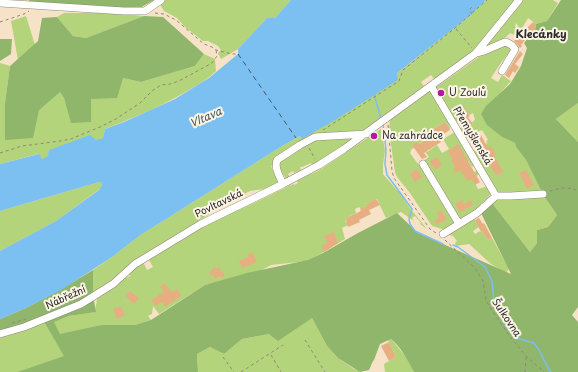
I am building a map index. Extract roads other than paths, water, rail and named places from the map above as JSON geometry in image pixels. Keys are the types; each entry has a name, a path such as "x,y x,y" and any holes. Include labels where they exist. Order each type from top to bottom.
{"street":[{"path":"0,3 145,11 161,0"},
{"path":"431,86 476,53 519,0 523,0"},
{"path":"476,53 484,52 505,42 512,44 515,49 514,53 502,71"},
{"name":"Povltavská","path":"131,267 201,224 283,184 344,149 431,86"},
{"name":"Přemyšlenská","path":"431,86 496,196"},
{"path":"283,184 276,169 277,160 300,141 322,136 366,134"},
{"path":"423,164 459,224"},
{"path":"443,234 477,213 496,196 543,194"},
{"name":"Nábřežní","path":"0,334 24,327 81,304 113,284 131,267"}],"water":[{"name":"Vltava","path":"291,0 486,0 472,14 397,73 398,80 302,139 300,136 282,146 139,236 112,257 61,290 26,308 0,319 0,251 56,221 99,190 101,187 101,182 0,211 0,164 39,154 42,159 48,156 49,150 90,135 96,140 103,138 105,129 175,99 209,78 238,54 238,49 267,18 275,18"}],"waterway":[{"path":"374,94 381,119"},
{"path":"383,124 387,175 412,209 409,219 410,224 415,231 443,244"},
{"path":"453,245 485,267 492,281 494,303 508,329 516,338 534,343 551,372"}],"place":[{"name":"U Zoulů","path":"441,93"},
{"name":"Na zahrádce","path":"374,136"}],"district":[{"name":"Klecánky","path":"541,35"}]}
